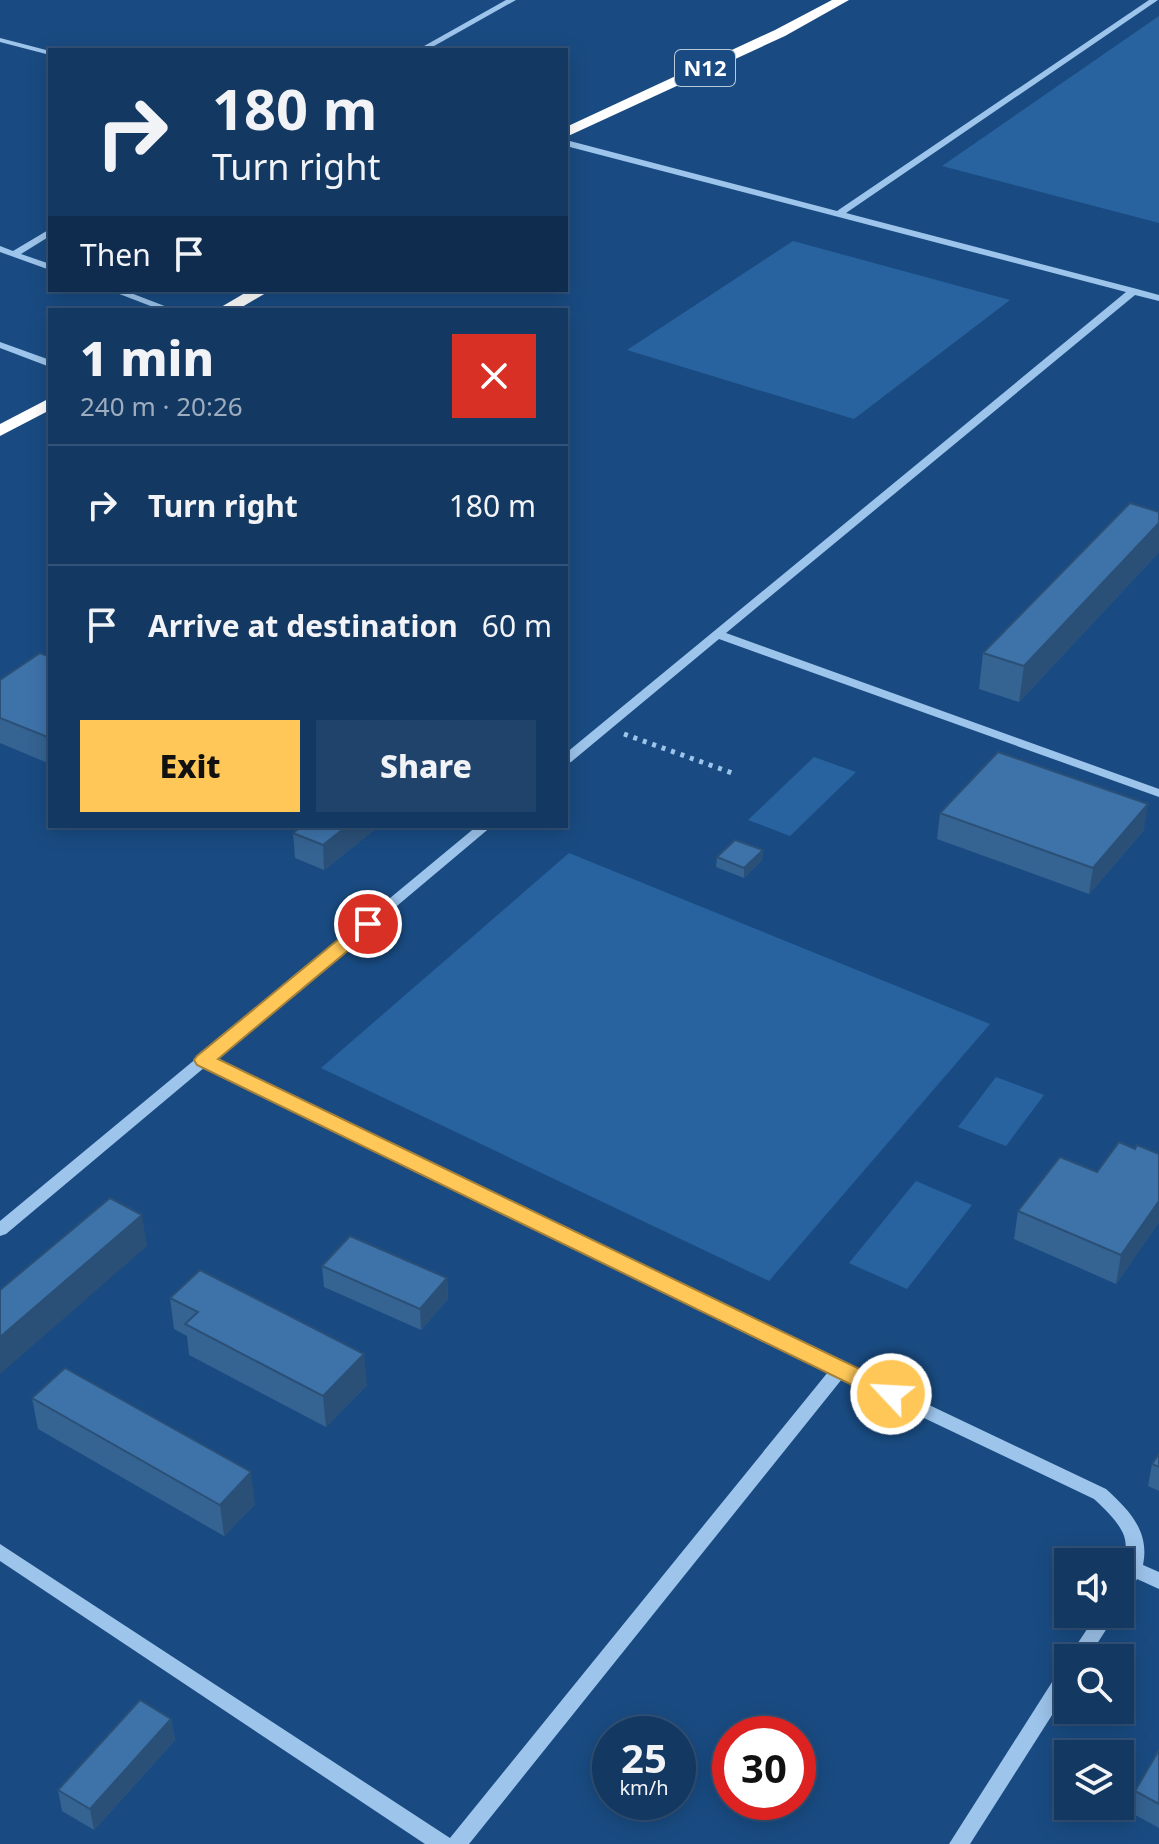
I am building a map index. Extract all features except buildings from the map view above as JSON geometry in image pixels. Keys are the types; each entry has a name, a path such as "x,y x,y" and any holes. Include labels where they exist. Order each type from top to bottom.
{"highway":[{"name":"N12","path":"568,132 780,33 842,0"},
{"path":"228,308 259,292"},
{"path":"0,431 48,404"}],"street":[{"path":"425,48 512,0"},
{"path":"839,214 1154,0"},
{"path":"0,40 48,52"},
{"path":"568,144 1159,298"},
{"path":"14,254 48,233"},
{"path":"0,249 48,266"},
{"path":"568,757 1134,291"},
{"path":"120,292 164,308"},
{"path":"0,345 48,363"},
{"path":"716,634 1159,793"},
{"path":"0,1230 483,828"},
{"path":"204,1060 1100,1494 1127,1518 1135,1535 1135,1569 1159,1581"},
{"path":"457,1844 839,1370"},
{"path":"0,1551 442,1844"},
{"path":"959,1844 1054,1696"}],"path":[{"path":"604,727 735,774"}],"shaded area":[{"path":"1159,16 1159,223 942,166"},
{"path":"793,241 1010,300 854,419 627,350"},
{"path":"814,757 856,772 790,836 748,820"},
{"path":"569,853 990,1024 769,1281 321,1068"},
{"path":"996,1077 1044,1095 1006,1146 958,1127"},
{"path":"916,1181 972,1205 907,1289 849,1263"}],"route":[{"path":"368,924 204,1060 891,1394"}]}
